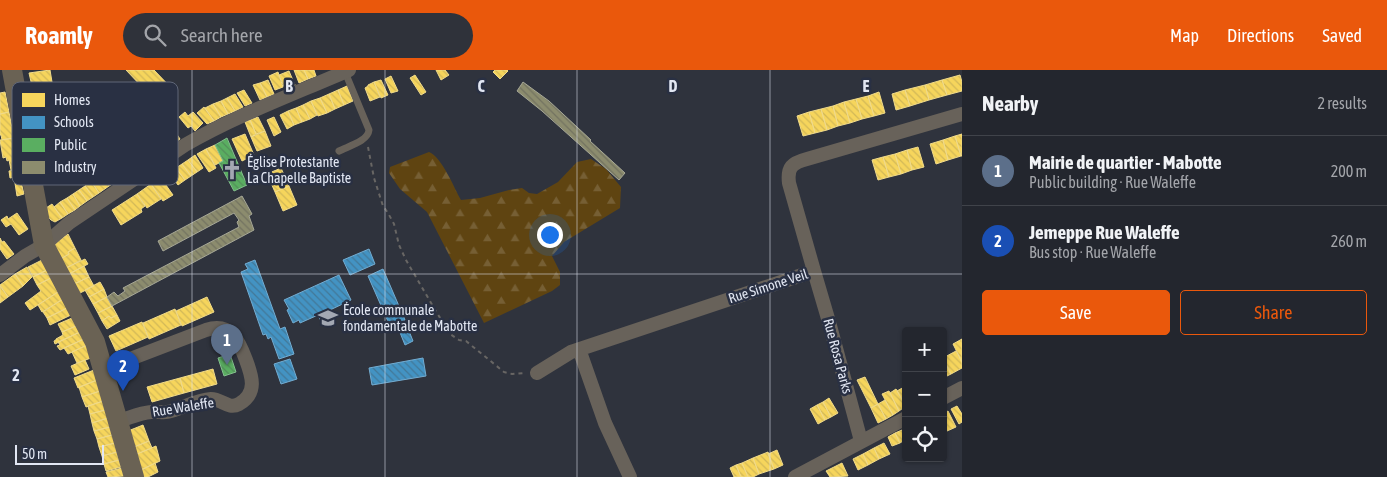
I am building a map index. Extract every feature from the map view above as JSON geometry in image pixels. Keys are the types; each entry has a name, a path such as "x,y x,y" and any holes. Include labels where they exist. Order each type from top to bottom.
{"street":[{"path":"178,150 201,136 249,113 347,71"},
{"name":"Rue Simone Veil","path":"537,373 562,357 579,350 814,271 789,183 788,175 790,168 807,159 962,114"},
{"path":"33,185 44,244 95,342 134,477"},
{"path":"0,274 44,244 69,223 125,185"},
{"name":"Rue Rosa Parks","path":"814,271 861,441"},
{"name":"Rue Waleffe","path":"104,369 206,330 219,328 232,334 239,342 252,378 250,393 237,405 231,406 218,400 210,400 166,412 150,412 118,421"},
{"path":"579,350 603,418 630,477"},
{"path":"947,396 962,388"},
{"path":"795,477 902,420"}],"lane":[{"path":"339,151 366,138 370,130 347,71"}],"path":[{"path":"366,138 374,178 383,206 394,224 399,245 450,334 459,340 466,341 504,372 512,374 537,373"}],"green space":[{"path":"429,152 443,166 461,200 480,198 522,188 529,193 537,194 558,182 577,162 591,159 606,169 621,187 620,208 564,242 552,256 560,272 560,285 552,291 484,323 427,212 400,189 389,173 390,167"}],"building: Homes":[{"path":"50,70 52,82 31,82 29,73"},
{"path":"126,70 154,70 166,82 137,82"},
{"path":"294,70 304,70 308,79 299,83"},
{"path":"304,70 314,70 316,76 308,79"},
{"path":"436,70 445,70 449,75 441,80"},
{"path":"495,70 508,71 500,79 493,72"},
{"path":"289,71 295,85 285,89 279,75"},
{"path":"278,72 283,87 275,90 269,76"},
{"path":"415,75 426,92 421,95 410,78"},
{"path":"960,75 962,91 947,95 942,80"},
{"path":"391,76 398,91 391,93 385,79"},
{"path":"268,80 274,94 267,97 260,83"},
{"path":"381,80 388,95 381,98 374,82"},
{"path":"942,80 947,95 929,100 925,85"},
{"path":"374,82 380,97 370,101 365,88"},
{"path":"260,83 267,97 260,100 253,85"},
{"path":"925,85 929,100 910,106 905,90"},
{"path":"347,86 353,101 344,105 338,90"},
{"path":"244,90 252,103 245,106 237,93"},
{"path":"338,90 344,105 335,109 329,94"},
{"path":"905,90 910,106 896,110 892,94"},
{"path":"5,92 9,112 0,114 0,93"},
{"path":"879,92 885,113 874,116 868,96"},
{"path":"235,94 243,107 235,111 227,98"},
{"path":"329,94 335,109 327,113 320,98"},
{"path":"868,96 874,116 862,119 856,99"},
{"path":"227,98 235,111 228,114 221,101"},
{"path":"320,98 327,113 318,116 311,101"},
{"path":"856,99 862,119 850,123 844,102"},
{"path":"221,101 228,114 221,117 213,104"},
{"path":"311,101 317,115 310,119 303,105"},
{"path":"844,102 850,123 838,126 833,106"},
{"path":"213,104 221,117 214,121 205,108"},
{"path":"303,105 310,119 302,122 296,108"},
{"path":"833,106 838,126 827,130 821,109"},
{"path":"204,107 214,121 207,124 197,113"},
{"path":"296,108 302,122 294,125 288,111"},
{"path":"821,109 827,130 815,133 809,112"},
{"path":"288,111 294,125 287,129 280,115"},
{"path":"9,112 12,138 2,140 0,135 0,114"},
{"path":"185,112 188,116 193,112 203,123 195,131 191,126 188,128 179,117"},
{"path":"809,112 815,133 803,136 797,116"},
{"path":"258,117 265,131 256,134 250,120"},
{"path":"274,117 281,132 274,136 267,120"},
{"path":"250,120 256,134 251,137 245,122"},
{"path":"265,131 271,146 257,151 251,137"},
{"path":"245,134 254,155 242,161 232,139"},
{"path":"962,134 962,156 961,156 955,136"},
{"path":"955,136 961,156 948,160 943,140"},
{"path":"12,138 12,170 9,160 7,161 6,157 3,158 0,140"},
{"path":"943,140 948,160 936,164 930,144"},
{"path":"215,145 223,161 215,165 206,149"},
{"path":"918,147 924,167 912,170 907,150"},
{"path":"206,149 216,168 209,172 197,154"},
{"path":"907,150 912,170 901,174 895,154"},
{"path":"895,154 901,174 889,177 883,157"},
{"path":"195,155 203,168 197,172 188,160"},
{"path":"883,157 889,177 878,180 872,160"},
{"path":"188,160 197,172 191,176 182,164"},
{"path":"182,164 191,176 185,180 178,171 178,167"},
{"path":"281,168 289,186 275,192 267,174"},
{"path":"12,170 12,178 10,178 9,171"},
{"path":"178,171 185,180 178,185"},
{"path":"15,185 22,185 24,194 17,196"},
{"path":"94,185 108,185 109,186 99,193"},
{"path":"94,185 99,193 93,197 85,186"},
{"path":"152,185 166,185 173,195 163,201"},
{"path":"152,185 161,199 147,208 137,194"},
{"path":"85,186 93,197 87,201 79,190"},
{"path":"289,186 297,205 283,211 275,192"},
{"path":"79,190 87,201 80,206 73,194"},
{"path":"73,194 80,206 75,210 67,198"},
{"path":"137,194 145,206 141,209 142,212 121,225 112,210"},
{"path":"67,198 75,210 68,214 60,202"},
{"path":"60,202 68,214 62,218 54,207"},
{"path":"52,204 62,218 55,222 47,216 46,208"},
{"path":"17,213 28,229 19,235 11,224 6,227 1,220 7,216 8,219"},
{"path":"68,234 75,248 60,259 54,247 56,243"},
{"path":"0,238 14,254 7,259 0,249"},
{"path":"75,248 81,260 66,268 61,259"},
{"path":"85,259 88,264 69,274 66,268"},
{"path":"42,260 47,270 33,277 28,267"},
{"path":"84,266 89,277 74,284 69,274"},
{"path":"27,267 32,277 23,286 15,274"},
{"path":"47,270 51,278 37,285 33,277"},
{"path":"15,274 23,286 8,297 0,285"},
{"path":"89,277 94,286 80,293 74,284"},
{"path":"51,278 58,292 30,310 25,303 41,291 37,285"},
{"path":"100,282 104,289 89,297 85,290"},
{"path":"0,286 8,297 0,303"},
{"path":"104,289 107,297 93,304 89,297"},
{"path":"58,292 63,299 42,312 38,305"},
{"path":"107,297 112,306 98,313 93,304"},
{"path":"207,297 214,312 182,326 176,311"},
{"path":"63,299 67,308 47,318 43,312"},
{"path":"112,306 117,315 111,318 109,316 102,321 98,313"},
{"path":"67,308 71,315 50,325 47,318"},
{"path":"175,309 181,325 149,339 143,323"},
{"path":"117,315 120,321 107,329 102,321 109,316 111,318"},
{"path":"72,318 76,326 62,332 58,324"},
{"path":"142,322 148,337 116,351 109,336"},
{"path":"76,326 80,332 55,344 54,341 63,335 62,332"},
{"path":"80,332 84,339 60,350 57,346 60,345 58,342"},
{"path":"84,339 87,345 68,354 64,348"},
{"path":"962,339 962,362 953,344"},
{"path":"87,345 91,358 77,363 72,352"},
{"path":"956,351 962,362 962,368 951,374 947,366 947,356"},
{"path":"85,360 89,369 75,375 71,366"},
{"path":"947,366 951,374 947,376"},
{"path":"213,369 217,384 184,393 180,378"},
{"path":"94,370 97,380 78,388 74,378"},
{"path":"865,377 878,404 871,408 857,380"},
{"path":"180,378 184,393 152,402 147,387"},
{"path":"97,380 100,391 82,397 79,387"},
{"path":"902,388 902,399 897,391"},
{"path":"896,389 902,399 902,409 899,411 890,393"},
{"path":"100,391 103,401 86,407 82,397"},
{"path":"889,391 899,411 893,415 882,394"},
{"path":"829,398 838,413 831,417 823,402"},
{"path":"885,400 893,415 886,419 878,404"},
{"path":"103,401 105,410 90,414 88,406"},
{"path":"823,402 831,417 825,420 817,405"},
{"path":"878,404 886,419 878,423 871,408"},
{"path":"817,405 825,420 818,424 810,409"},
{"path":"957,406 962,414 962,422 959,424 951,409"},
{"path":"105,410 108,418 92,423 90,414"},
{"path":"947,412 956,427 947,431 947,417"},
{"path":"108,418 110,427 94,431 92,423"},
{"path":"143,425 149,441 134,447 128,431"},
{"path":"110,427 112,435 97,439 94,431"},
{"path":"902,430 902,442 900,443 895,433"},
{"path":"895,433 900,443 892,446 888,437"},
{"path":"112,435 115,443 99,447 97,439"},
{"path":"149,441 152,448 137,454 134,447"},
{"path":"115,443 117,452 102,456 99,447"},
{"path":"884,443 890,454 879,459 874,448"},
{"path":"156,446 160,461 141,470 137,454"},
{"path":"874,448 879,459 868,465 863,454"},
{"path":"777,450 783,465 774,469 768,454"},
{"path":"117,452 119,460 104,464 102,456"},
{"path":"768,452 774,469 759,474 753,458"},
{"path":"863,454 868,465 858,470 853,459"},
{"path":"753,458 759,474 748,477 742,463"},
{"path":"119,460 121,467 106,471 104,464"},
{"path":"155,463 158,472 148,477 143,477 141,470"},
{"path":"742,463 748,477 741,477 736,465"},
{"path":"842,463 848,476 830,477 826,471"},
{"path":"736,465 741,477 734,477 730,468"},
{"path":"122,468 124,476 108,477 106,472"}],"building: Schools":[{"path":"369,249 375,264 350,275 343,260"},
{"path":"255,260 280,329 285,327 294,354 279,359 271,337 268,339 266,334 263,335 241,272 248,269 245,264"},
{"path":"383,269 405,320 390,326 368,276"},
{"path":"339,275 351,300 330,310 333,316 321,321 318,315 300,323 299,320 293,323 284,300"},
{"path":"405,321 413,341 405,345 397,325"},
{"path":"423,358 426,376 372,385 369,368"},
{"path":"290,359 297,379 281,384 274,364"}],"building: Public":[{"name":"Église Protestante La Chapelle Baptiste","path":"227,138 247,185 234,191 219,163 223,161 215,145"},
{"path":"230,354 236,372 224,376 218,358"}],"building: Industry":[{"path":"523,82 549,101 625,173 619,180 517,91"},
{"path":"242,196 252,214 249,216 254,230 112,306 107,297 114,292 118,296 125,291 123,288 239,227 237,222 239,220 234,213 163,251 158,241"}],"place":[{"name":"Église Protestante La Chapelle Baptiste","path":"232,170"},
{"name":"École communale fondamentale de Mabotte","path":"328,318"},
{"name":"Mairie de quartier - Mabotte","path":"227,365"},
{"name":"Jemeppe Rue Waleffe","path":"123,391"}]}
